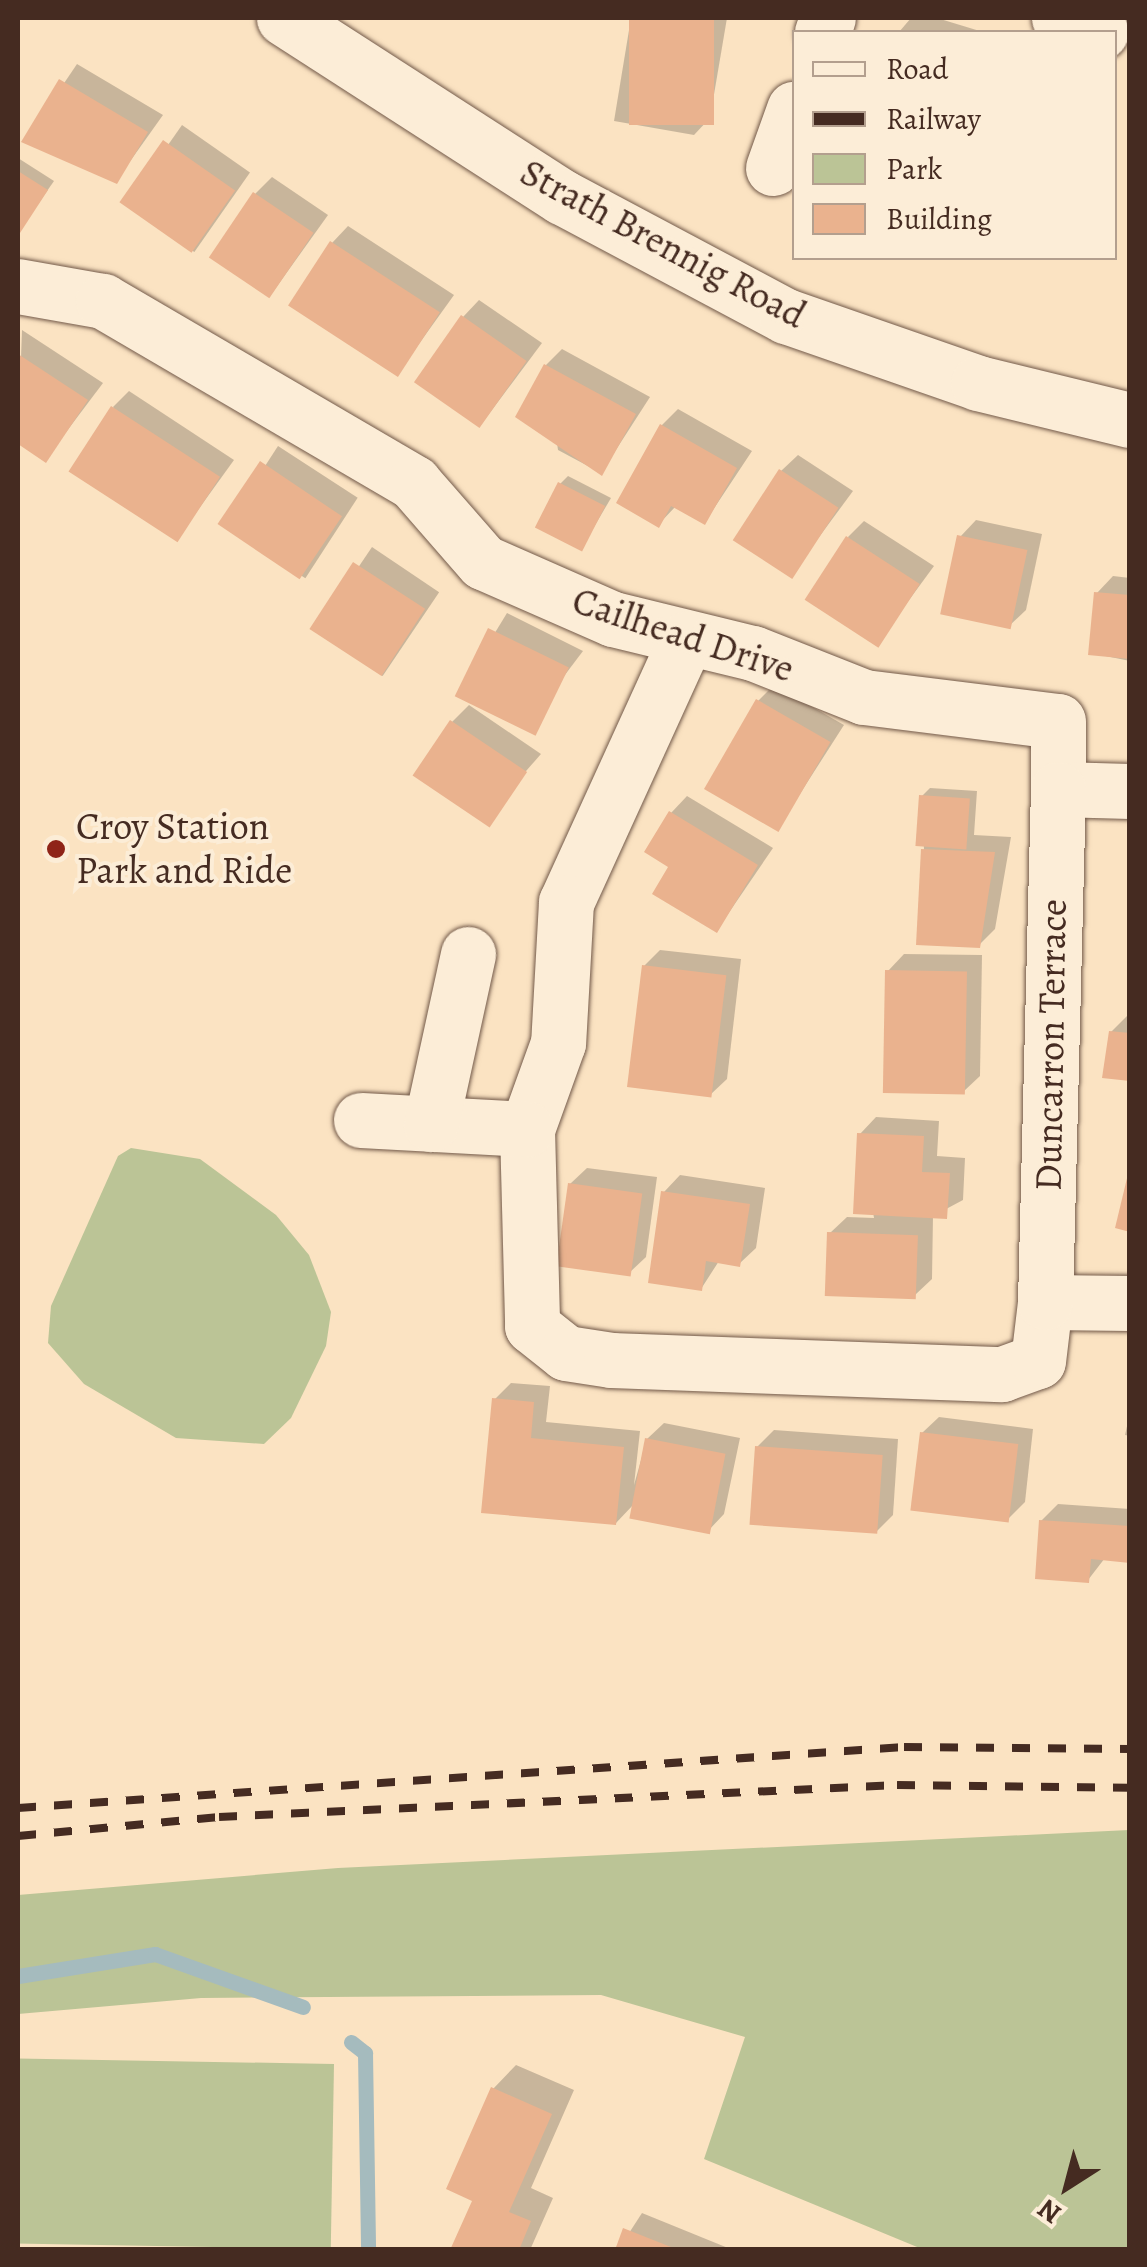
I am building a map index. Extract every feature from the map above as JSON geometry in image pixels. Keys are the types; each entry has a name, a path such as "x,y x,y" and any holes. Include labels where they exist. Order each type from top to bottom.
{"street":[{"name":"Strath Brennig Road","path":"284,18 562,197 786,316 978,383 1130,420"},
{"path":"1059,18 1095,30"},
{"path":"773,168 792,115"},
{"name":"Cailhead Drive","path":"18,286 104,301 414,483 483,562 614,620 753,653 864,697 1058,721 1058,788"},
{"name":"Duncarron Terrace","path":"686,638 566,902 558,1044 527,1129 526,1311 542,1338 611,1360 1020,1371 1045,1343 1058,788"},
{"path":"1058,788 1130,791"},
{"path":"431,1124 468,954"},
{"path":"361,1120 527,1129"},
{"path":"1045,1302 1130,1303"}],"green space":[{"path":"131,1148 200,1159 276,1215 309,1255 331,1312 326,1346 291,1418 264,1444 176,1438 84,1384 48,1343 51,1306 118,1156"},
{"path":"1129,1830 1129,2249 922,2249 704,2159 745,2037 601,1995 201,1998 18,2014 18,1895 338,1868"},
{"path":"18,2058 334,2064 331,2249 18,2244"}],"building":[{"path":"629,18 714,18 714,125 629,125"},
{"path":"59,79 148,132 117,184 21,142"},
{"path":"163,140 235,190 191,253 119,202"},
{"path":"18,171 48,190 20,233 18,231"},
{"path":"253,192 314,233 269,298 209,257"},
{"path":"330,241 440,312 398,377 288,306"},
{"path":"461,315 527,361 479,428 414,382"},
{"path":"18,354 88,400 46,463 18,444"},
{"path":"544,364 636,414 602,476 515,417"},
{"path":"111,406 220,477 178,542 69,471"},
{"path":"660,424 737,468 705,525 671,506 659,528 616,503"},
{"path":"260,461 342,516 300,579 218,524"},
{"path":"779,469 839,508 792,579 733,540"},
{"path":"558,482 605,506 582,552 535,527"},
{"path":"957,535 1027,550 1011,629 940,614"},
{"path":"846,536 920,584 878,648 805,600"},
{"path":"353,562 425,609 382,676 309,629"},
{"path":"1094,592 1130,595 1130,659 1088,655"},
{"path":"488,628 569,667 536,736 455,696"},
{"path":"756,699 830,742 778,832 704,789"},
{"path":"450,720 527,772 490,828 413,776"},
{"path":"919,795 970,799 966,849 915,846"},
{"path":"669,811 758,865 717,933 652,894 668,867 644,852"},
{"path":"921,849 995,852 980,948 916,945"},
{"path":"642,965 726,975 711,1097 627,1087"},
{"path":"885,970 967,971 965,1094 883,1093"},
{"path":"1109,1031 1130,1033 1130,1081 1102,1078"},
{"path":"857,1133 924,1136 922,1172 950,1173 947,1219 853,1214"},
{"path":"1130,1174 1130,1232 1115,1228"},
{"path":"568,1183 642,1193 631,1277 556,1266"},
{"path":"661,1191 750,1204 740,1267 706,1261 702,1291 648,1283"},
{"path":"827,1232 918,1235 916,1299 825,1296"},
{"path":"492,1398 534,1402 531,1438 624,1447 616,1525 481,1513"},
{"path":"920,1432 1018,1444 1009,1522 910,1510"},
{"path":"645,1438 725,1454 710,1534 629,1518"},
{"path":"755,1446 883,1455 877,1534 749,1525"},
{"path":"1039,1520 1130,1526 1130,1563 1091,1559 1089,1583 1035,1579"},
{"path":"491,2087 552,2114 509,2212 531,2221 519,2250 450,2250 472,2201 446,2189"},
{"path":"623,2228 676,2249 676,2250 615,2250"}],"waterway":[{"path":"18,1976 155,1954 303,2007"},
{"path":"351,2042 365,2053 368,2250"}],"railway":[{"path":"18,1808 904,1747 1130,1749"},
{"path":"18,1836 219,1817 897,1785 1130,1788"}],"place":[{"name":"Croy Station Park and Ride","path":"56,849"}]}
